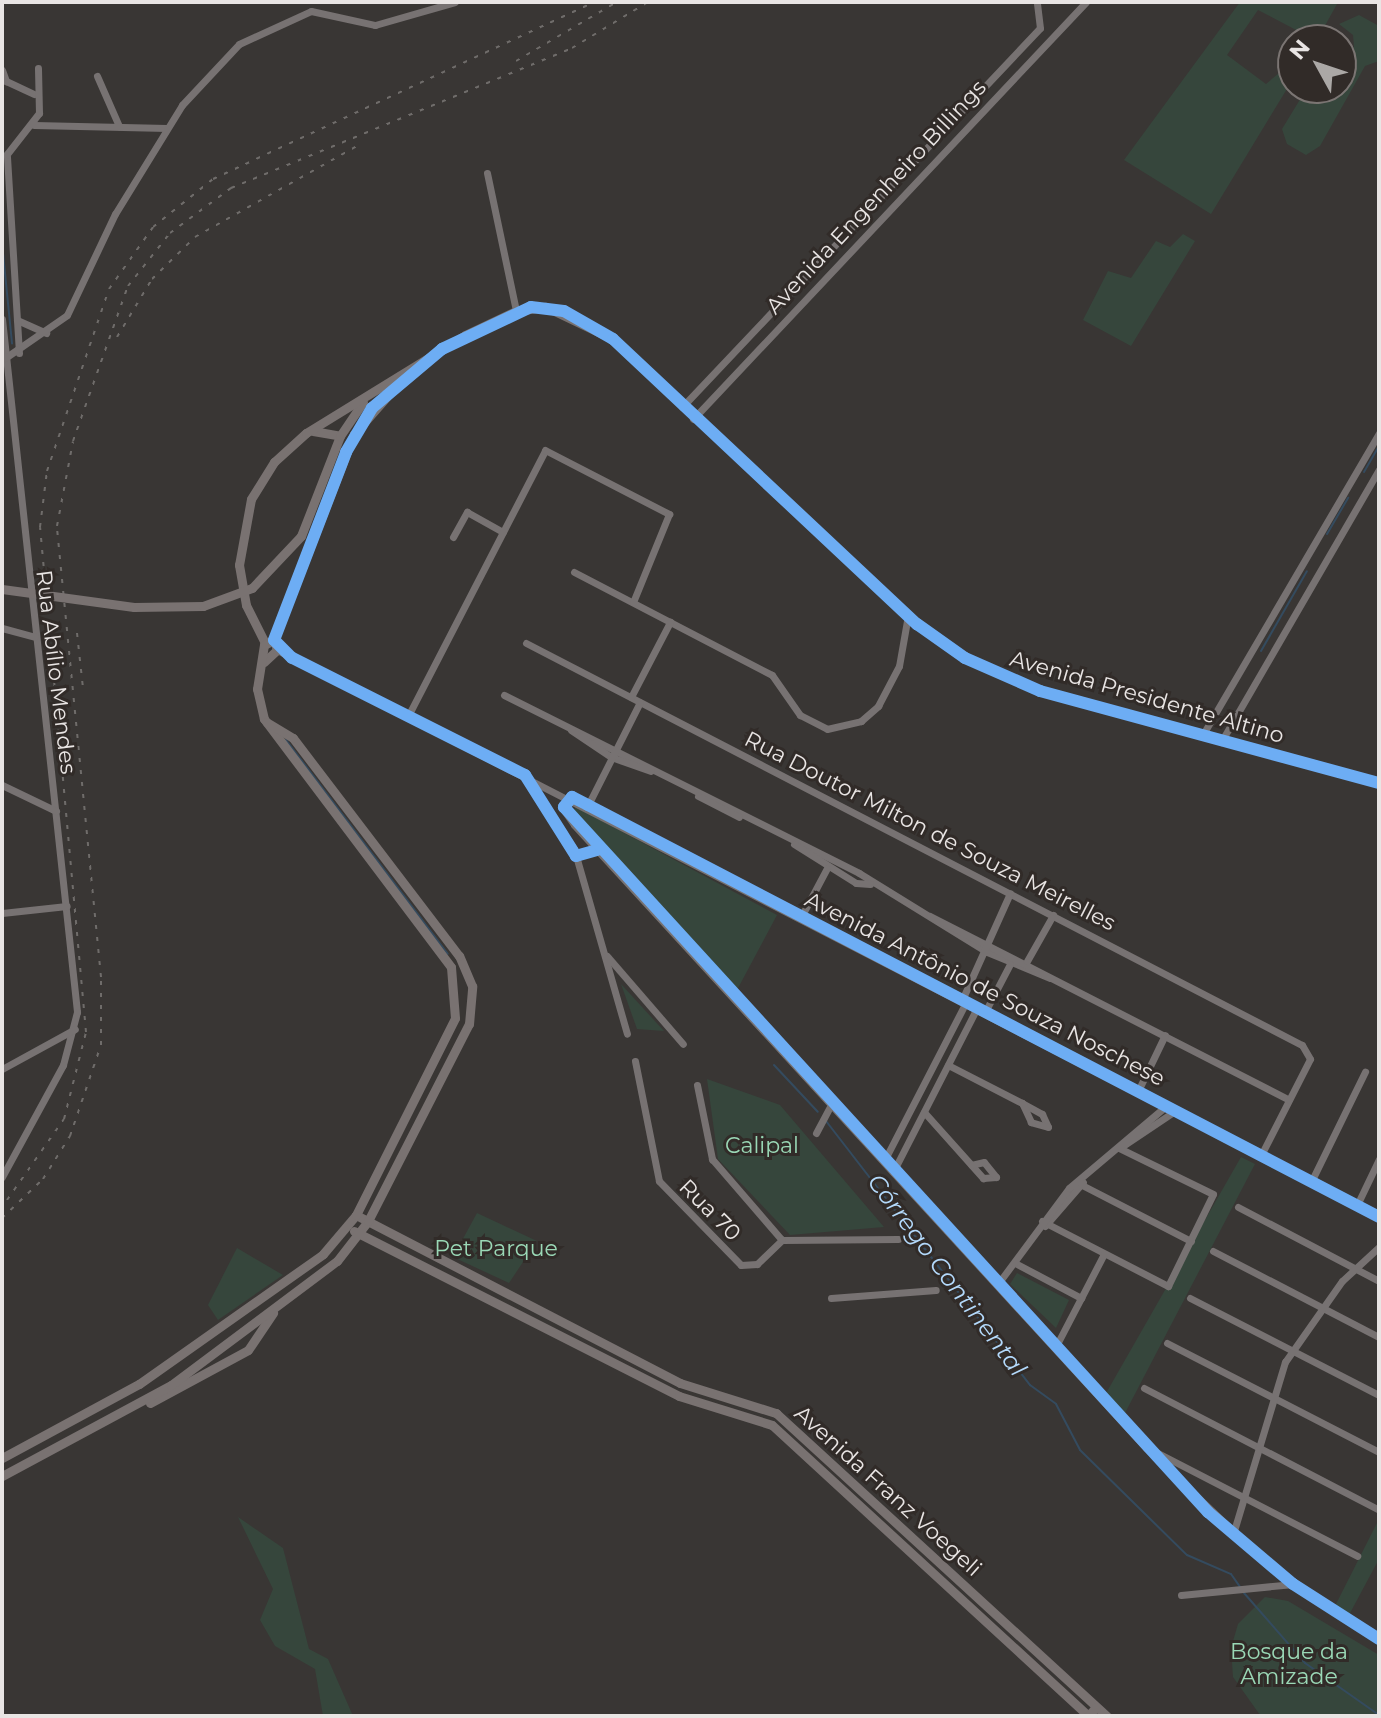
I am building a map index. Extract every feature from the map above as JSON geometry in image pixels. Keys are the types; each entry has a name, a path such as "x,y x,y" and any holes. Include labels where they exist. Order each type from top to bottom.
{"main road":[{"name":"Avenida Presidente Altino","path":"270,646 261,633 239,578 251,499 274,462 306,433 422,362 516,311 564,311 647,370 908,615 1007,680 1221,742 1379,783"},
{"name":"Avenida Presidente Altino","path":"270,646 354,434 422,362"},
{"name":"Avenida Presidente Altino","path":"2,589 134,607 203,606 252,588 301,536 340,436 369,396"},
{"path":"306,433 340,436"},
{"path":"173,1389 275,1310 359,1234 463,1037 471,1016 472,986 461,958 278,731 266,722 257,696 270,646"},
{"path":"278,731 448,962 457,1009 464,1020 471,1016"},
{"path":"2,1458 186,1354 311,1265 356,1215 453,1024 457,1009"},
{"path":"453,1024 463,1026 463,1037"},
{"name":"Avenida Franz Voegeli","path":"356,1215 662,1374 763,1406 1107,1716"},
{"name":"Avenida Franz Voegeli","path":"347,1228 453,1278 689,1400 753,1416 1088,1716"},
{"path":"453,1278 462,1268"},
{"path":"2,1476 237,1357 275,1310"},
{"path":"232,1321 246,1333"},
{"path":"237,1357 246,1333"},
{"path":"173,1389 186,1354"},
{"path":"633,1372 662,1374"},
{"path":"749,1401 753,1416"},
{"path":"753,1416 763,1406"},
{"path":"1088,1716 1096,1707"}],"street":[{"path":"5,358 19,353 67,315 167,128 201,80 270,25 320,10 389,24 455,2"},
{"path":"1037,2 1042,18 1035,34 1045,43"},
{"name":"Avenida Engenheiro Billings","path":"696,416 1086,2"},
{"name":"Avenida Engenheiro Billings","path":"684,405 1035,34"},
{"path":"19,353 7,154 34,125 34,94 43,76 38,68"},
{"path":"2,70 6,81 34,94"},
{"path":"97,76 119,126"},
{"path":"34,125 167,128"},
{"path":"487,173 516,311"},
{"path":"905,173 914,182"},
{"name":"Rua Abílio Mendes","path":"2,319 67,906 75,1029"},
{"path":"17,320 46,333"},
{"path":"760,324 771,336"},
{"path":"1202,736 1379,433"},
{"path":"408,716 546,450 669,514 633,602"},
{"path":"1221,742 1379,469"},
{"path":"453,537 467,512 503,532"},
{"path":"574,572 772,675 800,715 836,729 861,721 886,694 908,615"},
{"path":"631,697 670,622"},
{"path":"2,628 35,637"},
{"name":"Rua Doutor Milton de Souza Meirelles","path":"526,643 1282,1033 1310,1059 1289,1100"},
{"name":"Avenida Antônio de Souza Noschese","path":"270,646 588,805 1379,1217"},
{"path":"1252,654 1267,661"},
{"path":"504,695 571,730 616,749 698,796 870,884 1010,964 1050,978 1289,1100 1261,1155"},
{"path":"588,805 640,702"},
{"path":"1218,712 1234,720"},
{"path":"571,730 611,757 651,771"},
{"path":"525,775 576,856 627,1034"},
{"path":"2,785 56,811"},
{"path":"572,797 564,812 597,850 1146,1448 1233,1534 1293,1584 1379,1639"},
{"path":"794,844 827,868 870,884"},
{"path":"576,856 597,850"},
{"path":"801,917 827,868"},
{"path":"884,1161 953,1030 987,952 985,940 1010,893"},
{"path":"2,913 67,906"},
{"path":"1027,961 1053,915"},
{"path":"930,916 1027,961 1050,978"},
{"path":"606,954 683,1044"},
{"path":"985,1012 1010,964"},
{"path":"893,1172 977,1008"},
{"path":"2,1069 75,1029"},
{"path":"2,1177 75,1029"},
{"path":"953,1030 963,1035"},
{"path":"1138,1091 1165,1035"},
{"name":"Rua 70","path":"635,1061 656,1170 669,1198 745,1266 782,1240"},
{"path":"948,1065 1022,1103"},
{"path":"1311,1182 1365,1072"},
{"path":"697,1085 712,1159 782,1240 898,1239"},
{"path":"816,1133 832,1103"},
{"path":"997,1285 1043,1225 1081,1183 1166,1106"},
{"path":"1119,1148 1175,1111"},
{"path":"924,1112 971,1165"},
{"path":"1043,1225 1168,1286 1213,1194 1119,1148"},
{"path":"1357,1205 1379,1159"},
{"path":"1081,1183 1191,1241"},
{"path":"1238,1207 1379,1281"},
{"path":"1233,1534 1270,1397 1292,1350 1321,1307 1354,1267 1379,1247"},
{"path":"1213,1251 1379,1337"},
{"path":"1055,1348 1104,1254"},
{"path":"1015,1263 1081,1298"},
{"path":"831,1298 936,1290"},
{"path":"1190,1298 1379,1395"},
{"path":"1167,1343 1379,1452"},
{"path":"1144,1388 1379,1510"},
{"path":"40,1456 43,1437"},
{"path":"1146,1448 1357,1556"},
{"path":"1181,1595 1293,1584"}],"green space":[{"path":"1240,2 1337,4 1326,24 1285,24 1258,10 1227,55 1266,84 1277,75 1278,104 1211,214 1124,160"},
{"path":"1359,15 1379,26 1379,61 1365,66 1357,80 1357,24 1339,24"},
{"path":"1297,104 1344,104 1320,146 1306,155 1287,144 1282,129"},
{"path":"1183,234 1195,241 1131,346 1083,320 1108,271 1131,278 1156,241 1170,247"},
{"path":"576,807 777,915 737,990 572,813"},
{"path":"621,984 664,1031 637,1029"},
{"name":"Calipal","path":"707,1079 780,1105 884,1227 790,1235 718,1159"},
{"path":"1241,1157 1255,1164 1124,1415 1105,1395"},
{"name":"Pet Parque","path":"477,1213 537,1241 509,1283 453,1257"},
{"path":"237,1248 283,1275 218,1320 208,1305"},
{"path":"1017,1273 1069,1300 1056,1328 1010,1284"},
{"path":"238,1517 283,1548 309,1649 328,1659 353,1716 323,1716 315,1669 275,1646 260,1620 273,1589"},
{"path":"1379,1519 1379,1559 1349,1615 1335,1606"},
{"name":"Bosque da Amizade","path":"1265,1597 1288,1601 1379,1655 1379,1716 1260,1715 1233,1677 1231,1648 1238,1624"}],"waterway":[{"name":"Córrego Continental","path":"2,243 12,344"},
{"path":"1364,472 1379,446"},
{"path":"1327,534 1348,498"},
{"path":"1261,651 1307,571"},
{"name":"Córrego Continental","path":"286,740 448,954"},
{"name":"Córrego Continental","path":"774,1065 818,1112"},
{"path":"826,1121 1030,1385 1056,1404 1080,1450 1187,1555 1231,1574 1240,1587"},
{"name":"Córrego Continental","path":"1244,1593 1305,1663 1379,1715"}],"railway":[{"path":"7,1200 64,1119 86,1032 40,527 47,471 109,289 153,227 213,179 595,2"},
{"path":"516,61 617,2"},
{"path":"2,1218 43,1179 70,1136 101,1045 101,977 57,526 73,441 128,286 170,233 231,188 572,48 648,2"},
{"path":"117,337 152,279 195,237 359,145"},
{"path":"77,633 83,688"}],"cycle path":[{"path":"597,850 576,856 525,775 292,658 274,640 346,452 372,408 442,349 531,307 564,311 613,339 917,624 965,658 1040,691 1379,783"},
{"path":"1379,1217 588,805 572,797 564,807 1208,1512 1293,1584 1379,1639"}]}
